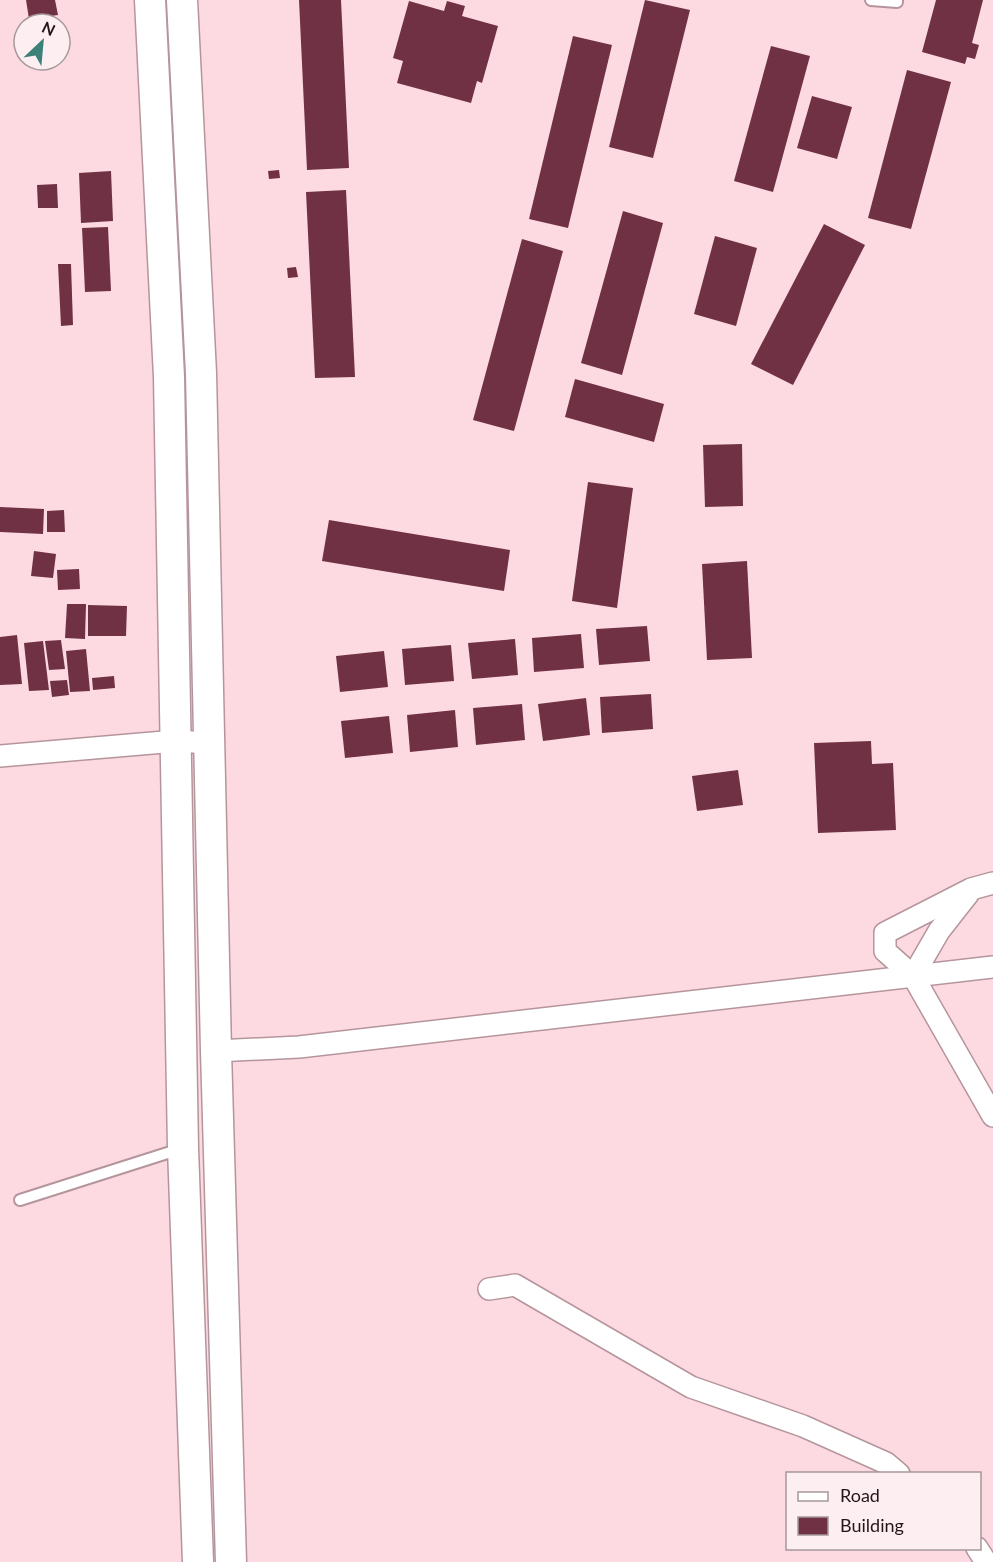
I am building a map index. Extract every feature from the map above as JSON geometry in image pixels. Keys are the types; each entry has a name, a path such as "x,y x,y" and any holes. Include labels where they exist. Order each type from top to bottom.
{"main road":[{"path":"150,0 169,377 183,1148 198,1562"},
{"path":"182,0 201,373 216,1051 231,1562"}],"street":[{"path":"0,756 176,741 210,743"},
{"path":"993,883 971,890 885,933 885,951 913,976 993,1116"},
{"path":"913,976 939,931 971,890"},
{"path":"216,1051 299,1047 993,966"},
{"path":"489,1289 515,1285 691,1387 803,1426 886,1462 898,1472"}],"lane":[{"path":"871,0 897,2 897,0"},
{"path":"20,1200 183,1148"}],"building":[{"path":"26,0 55,0 57,12 28,12"},
{"path":"299,0 341,0 349,168 307,170"},
{"path":"645,0 690,10 653,158 609,147"},
{"path":"936,0 983,0 972,43 979,45 975,59 967,57 965,64 922,52"},
{"path":"409,1 444,11 447,1 465,6 462,16 498,26 482,83 477,81 471,103 397,83 403,61 393,58"},
{"path":"573,36 612,45 568,228 529,219"},
{"path":"771,46 810,56 773,192 734,181"},
{"path":"907,70 951,82 911,229 868,218"},
{"path":"812,96 852,107 837,159 797,148"},
{"path":"279,170 280,178 269,179 268,171"},
{"path":"111,171 113,221 81,223 79,173"},
{"path":"57,184 58,208 38,208 37,185"},
{"path":"346,190 355,377 315,378 306,192"},
{"path":"623,211 663,223 622,375 581,363"},
{"path":"824,224 865,245 793,385 751,364"},
{"path":"108,227 111,291 85,292 82,228"},
{"path":"715,236 757,248 736,326 694,314"},
{"path":"522,239 563,251 514,431 473,420"},
{"path":"58,264 71,264 73,325 61,326"},
{"path":"296,267 298,277 288,278 287,268"},
{"path":"575,379 664,404 654,442 565,417"},
{"path":"742,444 743,506 705,507 703,445"},
{"path":"588,482 633,488 617,608 572,601"},
{"path":"0,507 44,509 43,534 0,532"},
{"path":"64,510 65,532 47,532 47,511"},
{"path":"329,520 510,550 504,591 322,561"},
{"path":"34,551 56,554 53,578 31,576"},
{"path":"747,561 752,658 707,660 702,564"},
{"path":"79,569 80,589 58,590 57,570"},
{"path":"67,604 86,604 85,639 65,638"},
{"path":"88,605 127,606 126,636 88,636"},
{"path":"647,626 650,661 599,665 596,629"},
{"path":"581,634 584,668 534,672 532,638"},
{"path":"17,635 22,684 0,685 0,637"},
{"path":"515,639 518,675 472,679 468,643"},
{"path":"61,640 65,669 49,670 45,641"},
{"path":"43,641 49,690 29,691 24,643"},
{"path":"451,645 454,681 405,685 402,649"},
{"path":"86,649 90,691 70,692 66,651"},
{"path":"384,651 388,687 340,692 336,656"},
{"path":"114,676 115,688 93,690 92,678"},
{"path":"67,680 69,695 52,697 50,681"},
{"path":"651,694 653,729 602,733 600,697"},
{"path":"586,698 590,735 543,741 538,704"},
{"path":"522,704 525,740 476,745 473,708"},
{"path":"455,710 458,747 410,752 407,715"},
{"path":"389,716 393,753 345,758 341,721"},
{"path":"871,741 872,764 893,763 896,830 818,833 814,743"},
{"path":"738,770 743,805 697,811 692,776"}]}
